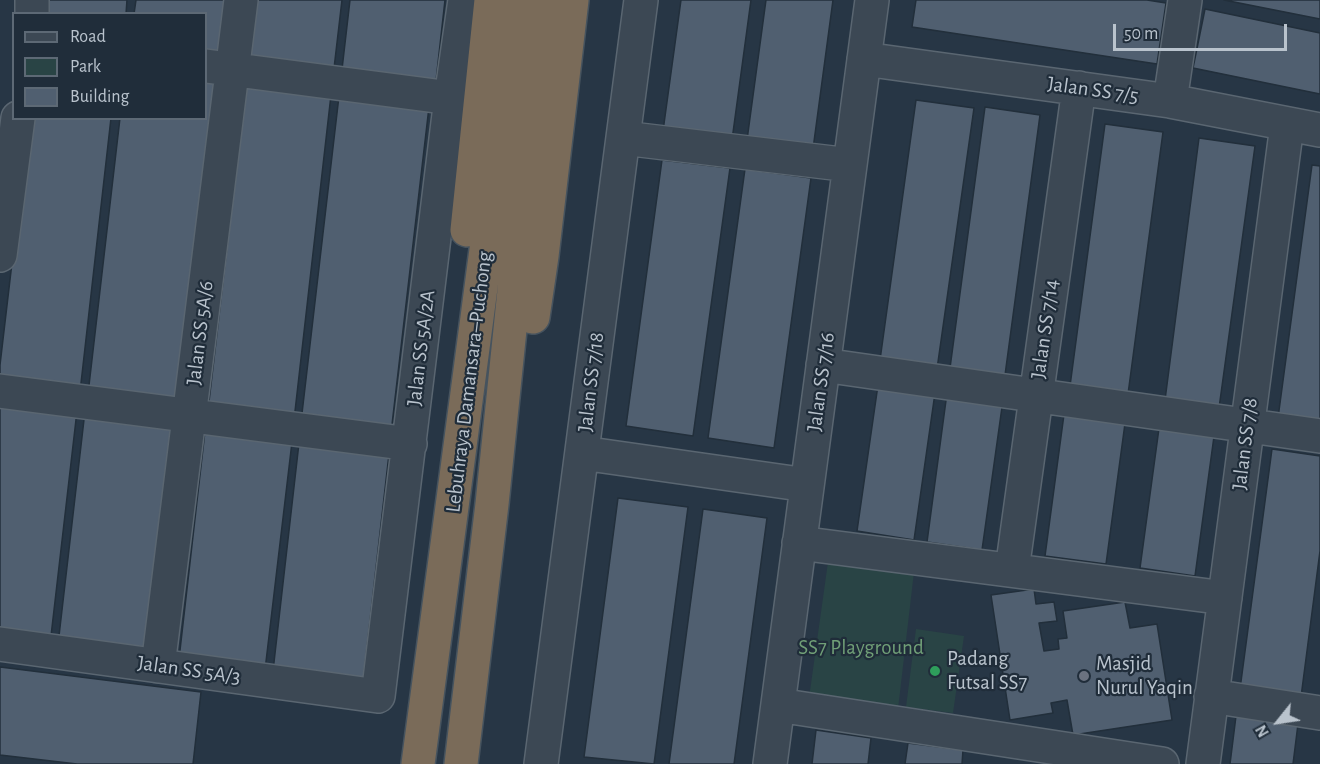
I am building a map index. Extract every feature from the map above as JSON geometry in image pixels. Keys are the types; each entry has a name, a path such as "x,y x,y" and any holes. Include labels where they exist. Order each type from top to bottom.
{"highway":[{"path":"462,438 455,342 491,0"},
{"name":"Lebuhraya Damansara–Puchong","path":"418,764 519,0"},
{"name":"Lebuhraya Damansara–Puchong","path":"461,764 492,504 544,0"},
{"path":"492,504 518,414 542,256 572,0"}],"street":[{"name":"Jalan SS 5A/6","path":"158,666 190,417 219,68 241,0"},
{"name":"Jalan SS 5A/2A","path":"378,696 465,0"},
{"name":"Jalan SS 7/18","path":"541,764 641,0"},
{"name":"Jalan SS 7/16","path":"770,764 872,0"},
{"path":"1170,101 1185,0"},
{"name":"Jalan SS 7/5","path":"864,59 1170,101 1320,130"},
{"path":"219,68 451,98"},
{"name":"Jalan SS 7/14","path":"1012,570 1079,88"},
{"path":"0,255 18,120"},
{"name":"Jalan SS 7/8","path":"1203,764 1287,125"},
{"path":"623,138 850,165"},
{"path":"823,365 1320,436"},
{"path":"0,391 410,444"},
{"path":"582,453 807,485"},
{"path":"799,543 1225,598"},
{"name":"Jalan SS 5A/3","path":"0,644 378,696"},
{"path":"1211,696 1320,713"},
{"path":"778,705 994,751 1162,764"}],"green space":[{"name":"SS7 Playground","path":"828,562 914,572 898,709 809,698"},
{"name":"Padang Futsal SS7","path":"916,629 964,636 953,713 906,707"}],"building":[{"path":"42,0 127,0 126,12 41,12"},
{"path":"136,0 229,0 222,63 207,61 207,12 134,12"},
{"path":"256,0 342,0 333,77 248,67"},
{"path":"350,0 445,0 435,90 341,78"},
{"path":"681,0 751,0 732,140 663,131"},
{"path":"766,0 833,0 813,149 747,140"},
{"path":"916,0 1147,0 1166,3 1157,64 912,27"},
{"path":"1224,0 1320,0 1320,19"},
{"path":"1205,9 1320,33 1320,94 1193,68"},
{"path":"207,74 218,76 180,406 88,394 120,120 207,120"},
{"path":"246,85 331,95 294,420 208,410"},
{"path":"339,96 429,107 391,433 301,422"},
{"path":"916,100 974,108 937,369 880,360"},
{"path":"985,107 1040,115 1005,375 950,368"},
{"path":"29,120 111,120 80,392 0,382 0,365"},
{"path":"1105,124 1163,132 1128,394 1070,386"},
{"path":"1199,138 1255,146 1219,408 1165,400"},
{"path":"662,160 730,168 693,436 626,426"},
{"path":"1312,165 1320,166 1320,424 1278,418"},
{"path":"745,169 811,178 774,448 708,438"},
{"path":"878,385 935,393 914,540 857,531"},
{"path":"947,393 1003,400 982,550 927,542"},
{"path":"0,401 77,411 51,636 0,630"},
{"path":"1065,407 1126,416 1106,564 1045,556"},
{"path":"85,411 177,422 151,648 59,636"},
{"path":"1160,421 1215,429 1195,576 1140,568"},
{"path":"205,431 292,442 265,670 179,659"},
{"path":"299,443 389,454 363,682 273,671"},
{"path":"1272,449 1320,456 1320,551 1301,697 1240,689"},
{"path":"618,498 688,507 654,764 584,757"},
{"path":"703,509 767,518 734,764 669,764"},
{"name":"Masjid Nurul Yaqin","path":"1034,589 1036,604 1054,602 1057,621 1039,623 1044,651 1059,649 1058,639 1067,638 1063,611 1125,602 1130,628 1157,624 1172,720 1073,735 1067,700 1051,703 1053,713 1010,720 991,595"},
{"path":"0,667 201,692 193,764 77,764 0,755"},
{"path":"1237,708 1299,716 1293,764 1230,764"},
{"path":"816,730 871,738 868,764 812,764"},
{"path":"908,743 963,750 962,764 905,764"}],"place":[{"name":"Padang Futsal SS7","path":"935,671"},
{"name":"Masjid Nurul Yaqin","path":"1084,676"}]}
